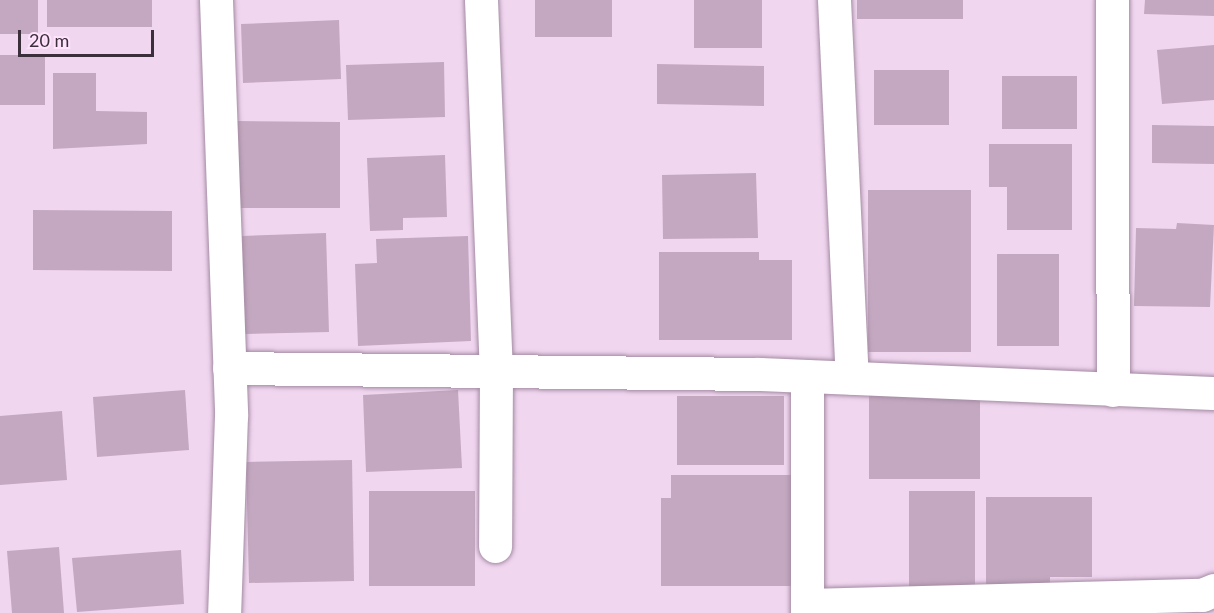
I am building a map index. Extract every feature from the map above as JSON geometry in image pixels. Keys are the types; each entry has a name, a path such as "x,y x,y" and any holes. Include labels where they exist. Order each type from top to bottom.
{"street":[{"path":"216,0 229,368 224,613"},
{"path":"481,0 496,371 495,546"},
{"path":"834,0 852,378"},
{"path":"1112,0 1113,390"},
{"path":"229,368 807,376 1214,393"},
{"path":"807,376 807,609 1202,595 1214,590"}],"building":[{"path":"0,0 38,0 38,34 0,34"},
{"path":"47,0 152,0 152,27 47,27"},
{"path":"535,0 612,0 612,37 535,37"},
{"path":"694,0 762,0 762,48 694,48"},
{"path":"857,0 963,0 963,19 857,19"},
{"path":"1145,0 1214,0 1214,16 1144,14"},
{"path":"339,20 341,79 243,83 241,24"},
{"path":"1214,45 1214,100 1162,104 1157,50"},
{"path":"0,55 45,55 45,105 0,105"},
{"path":"444,62 445,117 348,120 346,65"},
{"path":"657,64 764,66 764,106 657,104"},
{"path":"874,70 949,70 949,125 874,125"},
{"path":"53,73 96,73 96,111 147,112 147,144 53,149"},
{"path":"1002,76 1077,76 1077,129 1002,129"},
{"path":"237,121 340,122 340,208 236,208"},
{"path":"1152,125 1214,126 1214,164 1152,163"},
{"path":"989,144 1072,144 1072,230 1007,230 1007,187 989,187"},
{"path":"445,155 447,217 403,218 403,230 370,231 367,158"},
{"path":"756,173 758,238 663,239 662,175"},
{"path":"868,190 971,190 971,352 868,352"},
{"path":"33,210 172,211 172,271 33,270"},
{"path":"1177,223 1214,225 1210,307 1134,306 1136,228 1176,229"},
{"path":"326,233 329,332 245,334 242,236"},
{"path":"468,236 471,341 358,346 355,264 377,263 376,239"},
{"path":"659,252 759,252 759,260 792,260 792,340 659,340"},
{"path":"997,254 1059,254 1059,346 997,346"},
{"path":"185,390 189,450 97,457 93,397"},
{"path":"458,390 462,468 366,472 363,395"},
{"path":"869,392 980,392 980,479 869,479"},
{"path":"677,396 784,396 784,465 677,465"},
{"path":"62,411 67,480 0,485 0,416"},
{"path":"352,460 354,581 249,583 246,462"},
{"path":"671,475 797,475 797,586 661,586 661,498 671,498"},
{"path":"369,491 475,491 475,586 369,586"},
{"path":"909,491 975,491 975,600 909,600"},
{"path":"986,497 1092,497 1092,577 1050,577 1050,586 986,586"},
{"path":"59,547 64,613 12,613 7,551"},
{"path":"181,550 184,604 77,612 72,558"}]}
